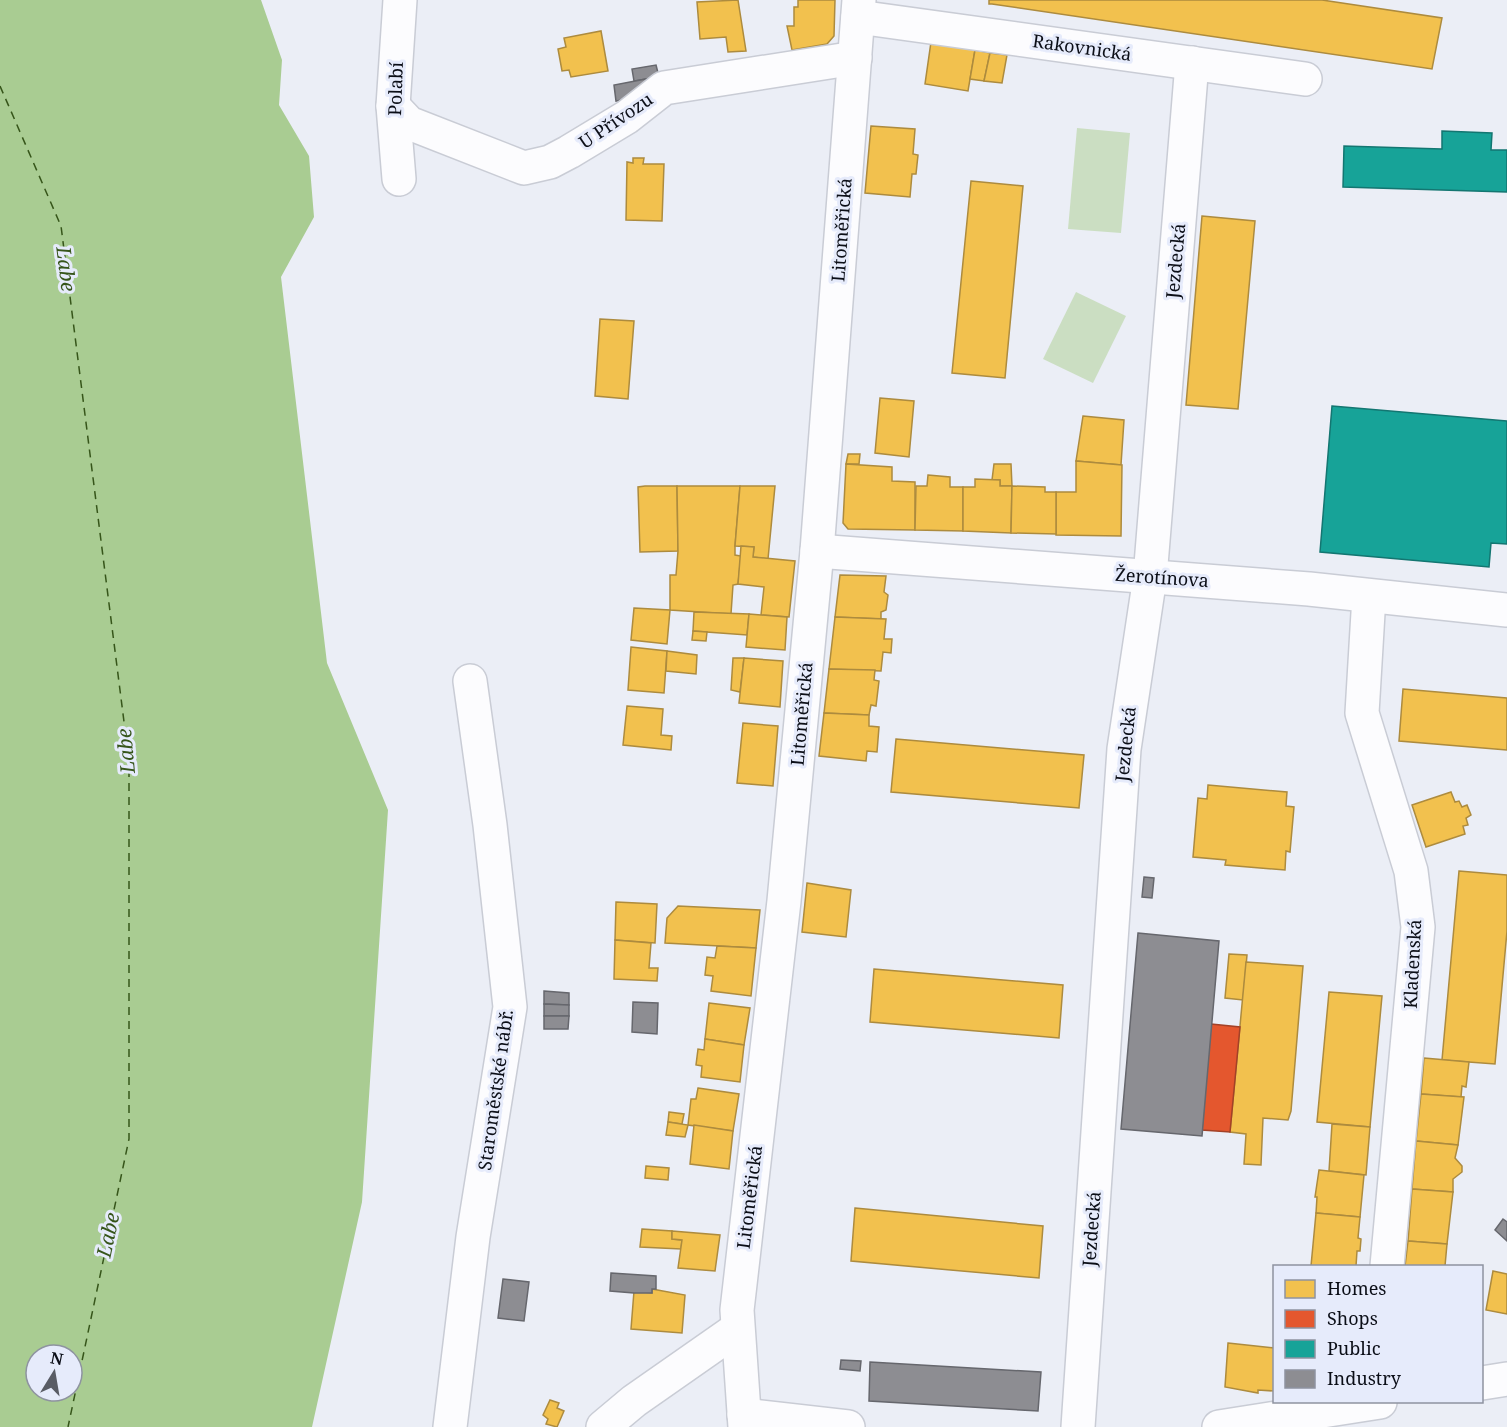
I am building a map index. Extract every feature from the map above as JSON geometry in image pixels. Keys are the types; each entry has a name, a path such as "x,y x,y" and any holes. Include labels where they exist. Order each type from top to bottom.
{"street":[{"name":"Polabí","path":"399,179 393,106 400,0"},
{"name":"Litoměřická","path":"744,1421 737,1329 741,1272 784,901 818,551 858,8"},
{"name":"Rakovnická","path":"858,8 1192,63 1305,79"},
{"name":"U Přívozu","path":"393,106 409,123 496,159 524,168 550,162 569,152 627,117 664,88 855,58"},
{"name":"Jezdecká","path":"1078,1427 1124,748 1150,577 1192,63"},
{"name":"Žerotínova","path":"818,551 1150,577 1507,610"},
{"name":"Kladenská","path":"1369,596 1362,713 1411,871 1418,927 1387,1265"},
{"name":"Staroměstské nábř.","path":"450,1427 473,1237 510,1007 490,825 470,681"},
{"path":"603,1427 634,1401 737,1329"},
{"path":"1483,1383 1507,1379"},
{"path":"1219,1427 1370,1403"},
{"path":"744,1421 844,1426"}],"shaded area":[{"path":"1077,128 1130,133 1121,233 1068,229"},
{"path":"1076,292 1126,316 1093,383 1043,359"}],"water":[{"name":"Labe","path":"0,0 261,0 282,60 279,105 309,156 314,217 281,277 327,663 388,810 362,1202 312,1427 0,1427"}],"building: Homes":[{"path":"738,0 746,51 728,52 726,37 700,39 697,2"},
{"path":"798,0 835,0 834,36 827,44 792,50 787,26 794,26 794,7 798,7"},
{"path":"989,0 1322,0 1442,18 1432,69 989,4"},
{"path":"601,31 608,71 571,77 569,70 562,71 558,49 566,47 564,38"},
{"path":"931,42 975,50 968,91 925,84"},
{"path":"975,50 990,53 984,81 970,79"},
{"path":"990,53 1007,55 1002,83 984,81"},
{"path":"871,126 915,129 913,154 918,155 916,174 912,174 910,197 865,193"},
{"path":"633,158 644,158 643,164 664,164 662,221 626,220 627,162 633,163"},
{"path":"971,181 1023,186 1005,378 952,373"},
{"path":"1202,216 1255,221 1238,409 1186,405"},
{"path":"600,319 634,321 628,399 595,396"},
{"path":"880,398 914,401 909,457 875,453"},
{"path":"1083,416 1124,420 1121,465 1076,461"},
{"path":"848,454 860,454 859,464 846,464"},
{"path":"1076,461 1122,465 1121,536 1056,535 1056,492 1076,492"},
{"path":"846,464 892,467 892,481 915,482 915,530 848,529 843,523"},
{"path":"994,464 1011,464 1012,486 1000,486 1000,480 992,480"},
{"path":"928,475 950,477 950,487 963,487 963,531 915,530 916,486 927,486"},
{"path":"975,479 1000,480 1000,486 1012,486 1011,533 963,531 963,487 975,487"},
{"path":"677,486 678,551 640,552 638,487"},
{"path":"677,486 740,486 735,555 741,556 738,584 733,585 731,614 670,610 670,575 676,575 678,551"},
{"path":"740,486 775,486 768,559 753,557 754,547 735,546"},
{"path":"1012,486 1045,487 1045,492 1056,492 1056,534 1011,533"},
{"path":"741,546 754,547 753,557 795,561 789,617 761,615 764,587 738,584"},
{"path":"840,575 886,576 884,592 888,595 886,610 881,612 881,619 835,617"},
{"path":"634,608 670,610 667,644 631,640"},
{"path":"694,612 749,614 747,635 693,631"},
{"path":"749,614 787,617 785,650 746,647"},
{"path":"835,617 886,619 884,639 892,639 891,653 883,652 881,671 829,669"},
{"path":"693,631 707,632 706,641 692,640"},
{"path":"631,647 667,651 664,693 628,690"},
{"path":"667,651 697,655 696,674 666,671"},
{"path":"733,658 744,658 740,692 731,690"},
{"path":"744,658 783,661 780,707 739,703"},
{"path":"829,669 875,670 874,680 879,681 876,706 871,705 869,715 824,713"},
{"path":"1403,689 1507,698 1507,750 1399,741"},
{"path":"627,706 663,709 661,735 672,736 671,750 623,745"},
{"path":"824,713 869,715 869,726 879,727 877,752 867,751 866,761 819,756"},
{"path":"743,723 778,726 773,786 737,783"},
{"path":"896,739 1084,755 1079,808 891,792"},
{"path":"1208,785 1287,792 1286,806 1294,807 1290,852 1286,851 1285,870 1225,865 1226,860 1193,857 1198,798 1207,799"},
{"path":"1451,792 1455,802 1459,801 1462,807 1467,805 1471,815 1466,818 1468,825 1463,826 1465,834 1426,847 1412,805"},
{"path":"1459,871 1507,875 1507,931 1495,1064 1442,1060"},
{"path":"807,883 851,890 846,937 802,932"},
{"path":"616,902 657,904 655,943 615,940"},
{"path":"678,906 760,910 756,948 665,943 667,918"},
{"path":"615,940 651,943 649,968 658,968 657,981 614,979"},
{"path":"717,946 756,948 751,996 711,991 713,976 705,975 707,957 715,958"},
{"path":"1229,954 1247,955 1243,1000 1225,998"},
{"path":"1246,962 1303,966 1291,1111 1288,1120 1263,1118 1261,1165 1244,1164 1246,1134 1230,1132"},
{"path":"874,969 1063,985 1059,1038 870,1022"},
{"path":"1329,992 1382,996 1370,1127 1317,1122"},
{"path":"709,1003 750,1008 744,1045 705,1039"},
{"path":"705,1039 744,1045 740,1082 701,1077 702,1066 696,1065 698,1049 704,1050"},
{"path":"1424,1058 1469,1062 1466,1087 1462,1086 1461,1097 1421,1094"},
{"path":"698,1088 739,1094 733,1131 688,1125 691,1099 696,1099"},
{"path":"1421,1094 1464,1097 1458,1145 1416,1141"},
{"path":"669,1112 684,1114 682,1124 668,1122"},
{"path":"668,1122 688,1125 685,1137 666,1135"},
{"path":"1332,1124 1370,1127 1366,1175 1329,1171"},
{"path":"694,1125 733,1131 729,1169 690,1164"},
{"path":"1416,1141 1458,1145 1455,1158 1462,1166 1462,1172 1453,1179 1453,1192 1412,1189"},
{"path":"646,1166 669,1168 668,1180 645,1178"},
{"path":"1319,1170 1364,1175 1360,1217 1316,1213 1317,1197 1315,1197"},
{"path":"1412,1189 1453,1192 1447,1244 1408,1241"},
{"path":"855,1208 1043,1226 1039,1278 851,1261"},
{"path":"1316,1213 1360,1217 1358,1238 1361,1239 1356,1265 1311,1265"},
{"path":"642,1229 672,1231 672,1239 682,1240 681,1249 640,1247"},
{"path":"672,1231 720,1235 715,1271 678,1268 682,1240 672,1239"},
{"path":"1408,1241 1447,1244 1445,1265 1405,1265"},
{"path":"1493,1271 1507,1274 1507,1314 1486,1310"},
{"path":"652,1289 685,1295 682,1333 631,1329 634,1291 652,1293"},
{"path":"1228,1343 1273,1348 1273,1391 1258,1390 1258,1393 1225,1387"},
{"path":"550,1400 559,1403 557,1408 564,1411 557,1427 546,1424 548,1419 543,1415"}],"building: Shops":[{"path":"1211,1024 1240,1027 1230,1132 1202,1130"}],"building: Public":[{"path":"1442,131 1492,133 1491,150 1507,150 1507,192 1343,187 1344,146 1442,149"},
{"path":"1332,406 1507,421 1507,544 1491,543 1489,567 1320,552"}],"building: Industry":[{"path":"656,65 659,77 634,81 632,69"},
{"path":"646,79 649,95 616,101 614,85"},
{"path":"1144,877 1154,878 1152,898 1142,897"},
{"path":"1138,933 1219,941 1202,1136 1121,1129"},
{"path":"544,991 569,993 569,1005 544,1004"},
{"path":"633,1002 658,1003 657,1034 632,1032"},
{"path":"544,1004 569,1005 569,1016 544,1016"},
{"path":"544,1016 569,1016 568,1029 544,1029"},
{"path":"1503,1219 1507,1222 1507,1241 1495,1230"},
{"path":"611,1273 656,1276 656,1289 652,1289 652,1293 610,1291"},
{"path":"503,1279 529,1282 524,1321 498,1318"},
{"path":"841,1360 861,1361 860,1371 840,1369"},
{"path":"870,1362 1041,1372 1038,1411 869,1401"}],"ferry route":[{"path":"0,86 61,226 129,761 129,1139 68,1427"}]}
